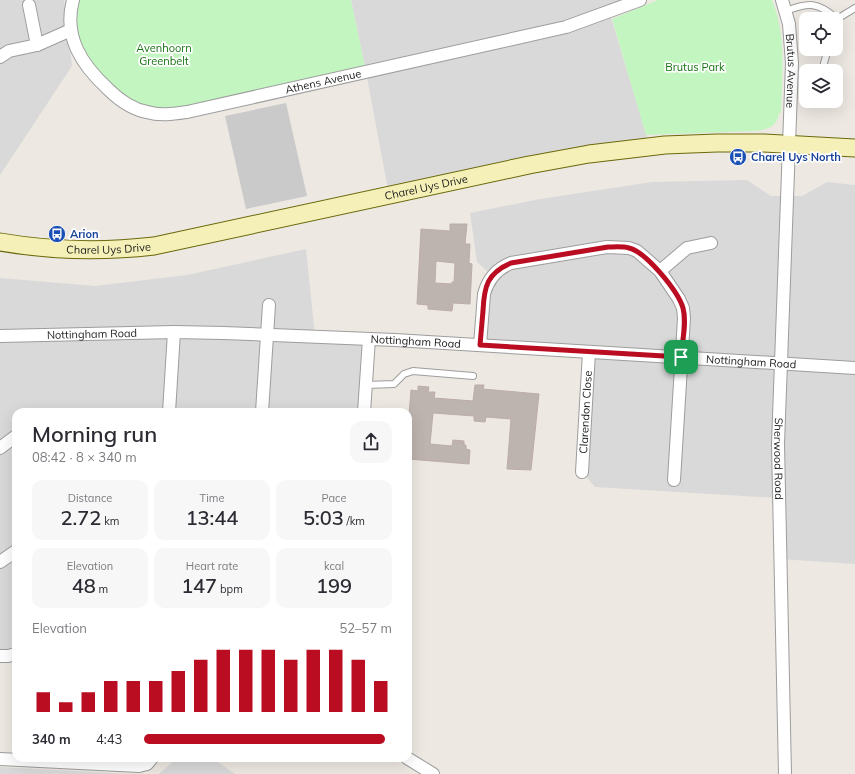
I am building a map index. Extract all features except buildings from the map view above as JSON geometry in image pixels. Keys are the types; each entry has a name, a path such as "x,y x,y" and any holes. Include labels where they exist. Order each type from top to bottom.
{"main road":[{"name":"Charel Uys Drive","path":"0,242 70,250 134,248 174,242 508,169 589,154 665,145 717,143 790,144 855,148"}],"street":[{"name":"Athens Avenue","path":"73,0 71,30 76,49 91,73 118,98 136,109 166,115 187,112 566,27 640,0"},
{"path":"29,5 37,45"},
{"name":"Brutus Avenue","path":"784,6 790,31 792,62 790,144"},
{"path":"0,57 9,51 37,45 71,30"},
{"name":"Sherwood Road","path":"785,774 778,444 790,144"},
{"path":"660,271 687,248 711,243"},
{"path":"480,345 484,294 492,275 498,270 511,263 608,247 629,248 637,251 660,271 679,299 683,308 684,318 674,480"},
{"path":"262,408 269,306"},
{"path":"169,408 174,332"},
{"name":"Nottingham Road","path":"0,336 174,332 267,335 480,345 855,368"},
{"path":"364,408 369,339"},
{"name":"Clarendon Close","path":"582,472 589,352"},
{"path":"0,448 12,439"},
{"path":"0,562 12,554"},
{"path":"0,656 12,655"},
{"path":"0,758 12,759"},
{"path":"412,761 433,774"},
{"path":"70,762 139,766 147,764 149,762"}],"lane":[{"path":"784,6 813,4 823,8 827,12"},
{"path":"843,17 855,8"},
{"path":"824,64 826,56"},
{"path":"366,385 394,384 404,374 413,371 474,376"}],"shaded area":[{"path":"0,0 64,0 72,66 0,175"},
{"path":"351,0 638,0 609,11 650,146 389,195"},
{"path":"286,103 307,196 246,209 225,116"},
{"path":"747,180 771,196 802,196 827,182 855,185 855,564 779,559 778,498 595,487 582,472 589,351 480,345 491,275 477,262 470,213 540,199 652,182"},
{"path":"306,249 315,336 369,338 364,408 12,408 12,654 0,655 0,278 95,286 187,275"},
{"path":"172,762 218,762 235,774 159,774"},
{"path":"0,767 129,774 0,774"}],"green space":[{"name":"Avenhoorn Greenbelt","path":"78,0 351,0 365,67 180,108 170,109 140,105 122,94 98,74 85,56 78,38 76,10"},
{"name":"Brutus Park","path":"658,0 772,0 780,28 783,70 781,113 779,113 776,122 773,125 767,129 754,131 646,135 612,19"}],"place":[{"name":"Charel Uys North","path":"738,157"},
{"name":"Arion","path":"57,234"}],"route":[{"path":"608,247 629,248 637,251 660,271 679,299 683,308 684,318 681,357 480,345 484,294 488,281 498,270 511,263 608,247"}]}
